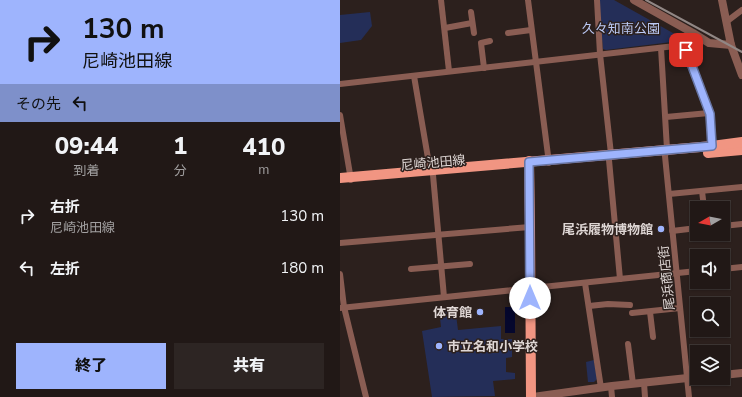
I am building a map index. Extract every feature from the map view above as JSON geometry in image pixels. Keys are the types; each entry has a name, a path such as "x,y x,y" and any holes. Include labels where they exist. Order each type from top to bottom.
{"main road":[{"name":"尼崎池田線","path":"666,153 742,142"},
{"name":"尼崎池田線","path":"340,183 347,179 549,162 666,153 742,150"},
{"path":"529,164 532,397"}],"street":[{"path":"441,0 449,71"},
{"path":"528,0 549,162"},
{"path":"597,0 600,54 620,279"},
{"path":"634,0 709,43 731,45"},
{"path":"722,0 731,45 742,75"},
{"path":"726,22 742,10"},
{"path":"471,12 474,33"},
{"path":"445,28 472,23"},
{"path":"508,33 532,30"},
{"path":"340,84 684,45 693,33"},
{"path":"484,68 481,43 490,41"},
{"path":"684,45 709,112 712,146"},
{"name":"尾浜商店街","path":"660,48 666,117 666,153 672,231 689,397"},
{"path":"414,76 432,172 444,297"},
{"path":"666,117 709,112"},
{"path":"340,116 347,179"},
{"path":"669,194 742,187"},
{"path":"702,191 703,201"},
{"path":"730,225 742,224"},
{"path":"340,243 530,227"},
{"path":"672,231 690,229"},
{"path":"411,269 470,264"},
{"path":"730,268 742,267"},
{"path":"342,308 690,273"},
{"path":"340,274 342,308 366,397"},
{"path":"585,283 601,388"},
{"path":"589,306 630,304"},
{"path":"632,313 680,308"},
{"path":"650,312 653,337"},
{"path":"628,344 634,384"},
{"path":"730,374 742,373"},
{"path":"532,397 581,394 611,386 690,378"},
{"path":"644,383 645,397"},
{"path":"611,386 612,397"}],"green space":[{"name":"久々知南公園","path":"598,0 614,0 680,37 680,41 606,50 603,49"},
{"path":"370,12 372,26 361,40 340,43 340,15"},
{"path":"455,307 458,330 501,326 501,339 512,339 512,357 506,358 506,372 515,373 515,379 493,381 495,396 432,397 422,331 441,327 439,309"},
{"path":"594,360 597,379 594,382 588,382 586,362"}],"shaded area":[{"path":"505,307 515,307 515,333 505,333"}],"railway":[{"path":"646,0 742,52"}],"place":[{"name":"尾浜履物博物館","path":"661,229"},
{"name":"体育館","path":"480,312"},
{"name":"市立名和小学校","path":"439,346"}],"route":[{"path":"530,298 529,162 712,146 710,114 686,50"}]}
